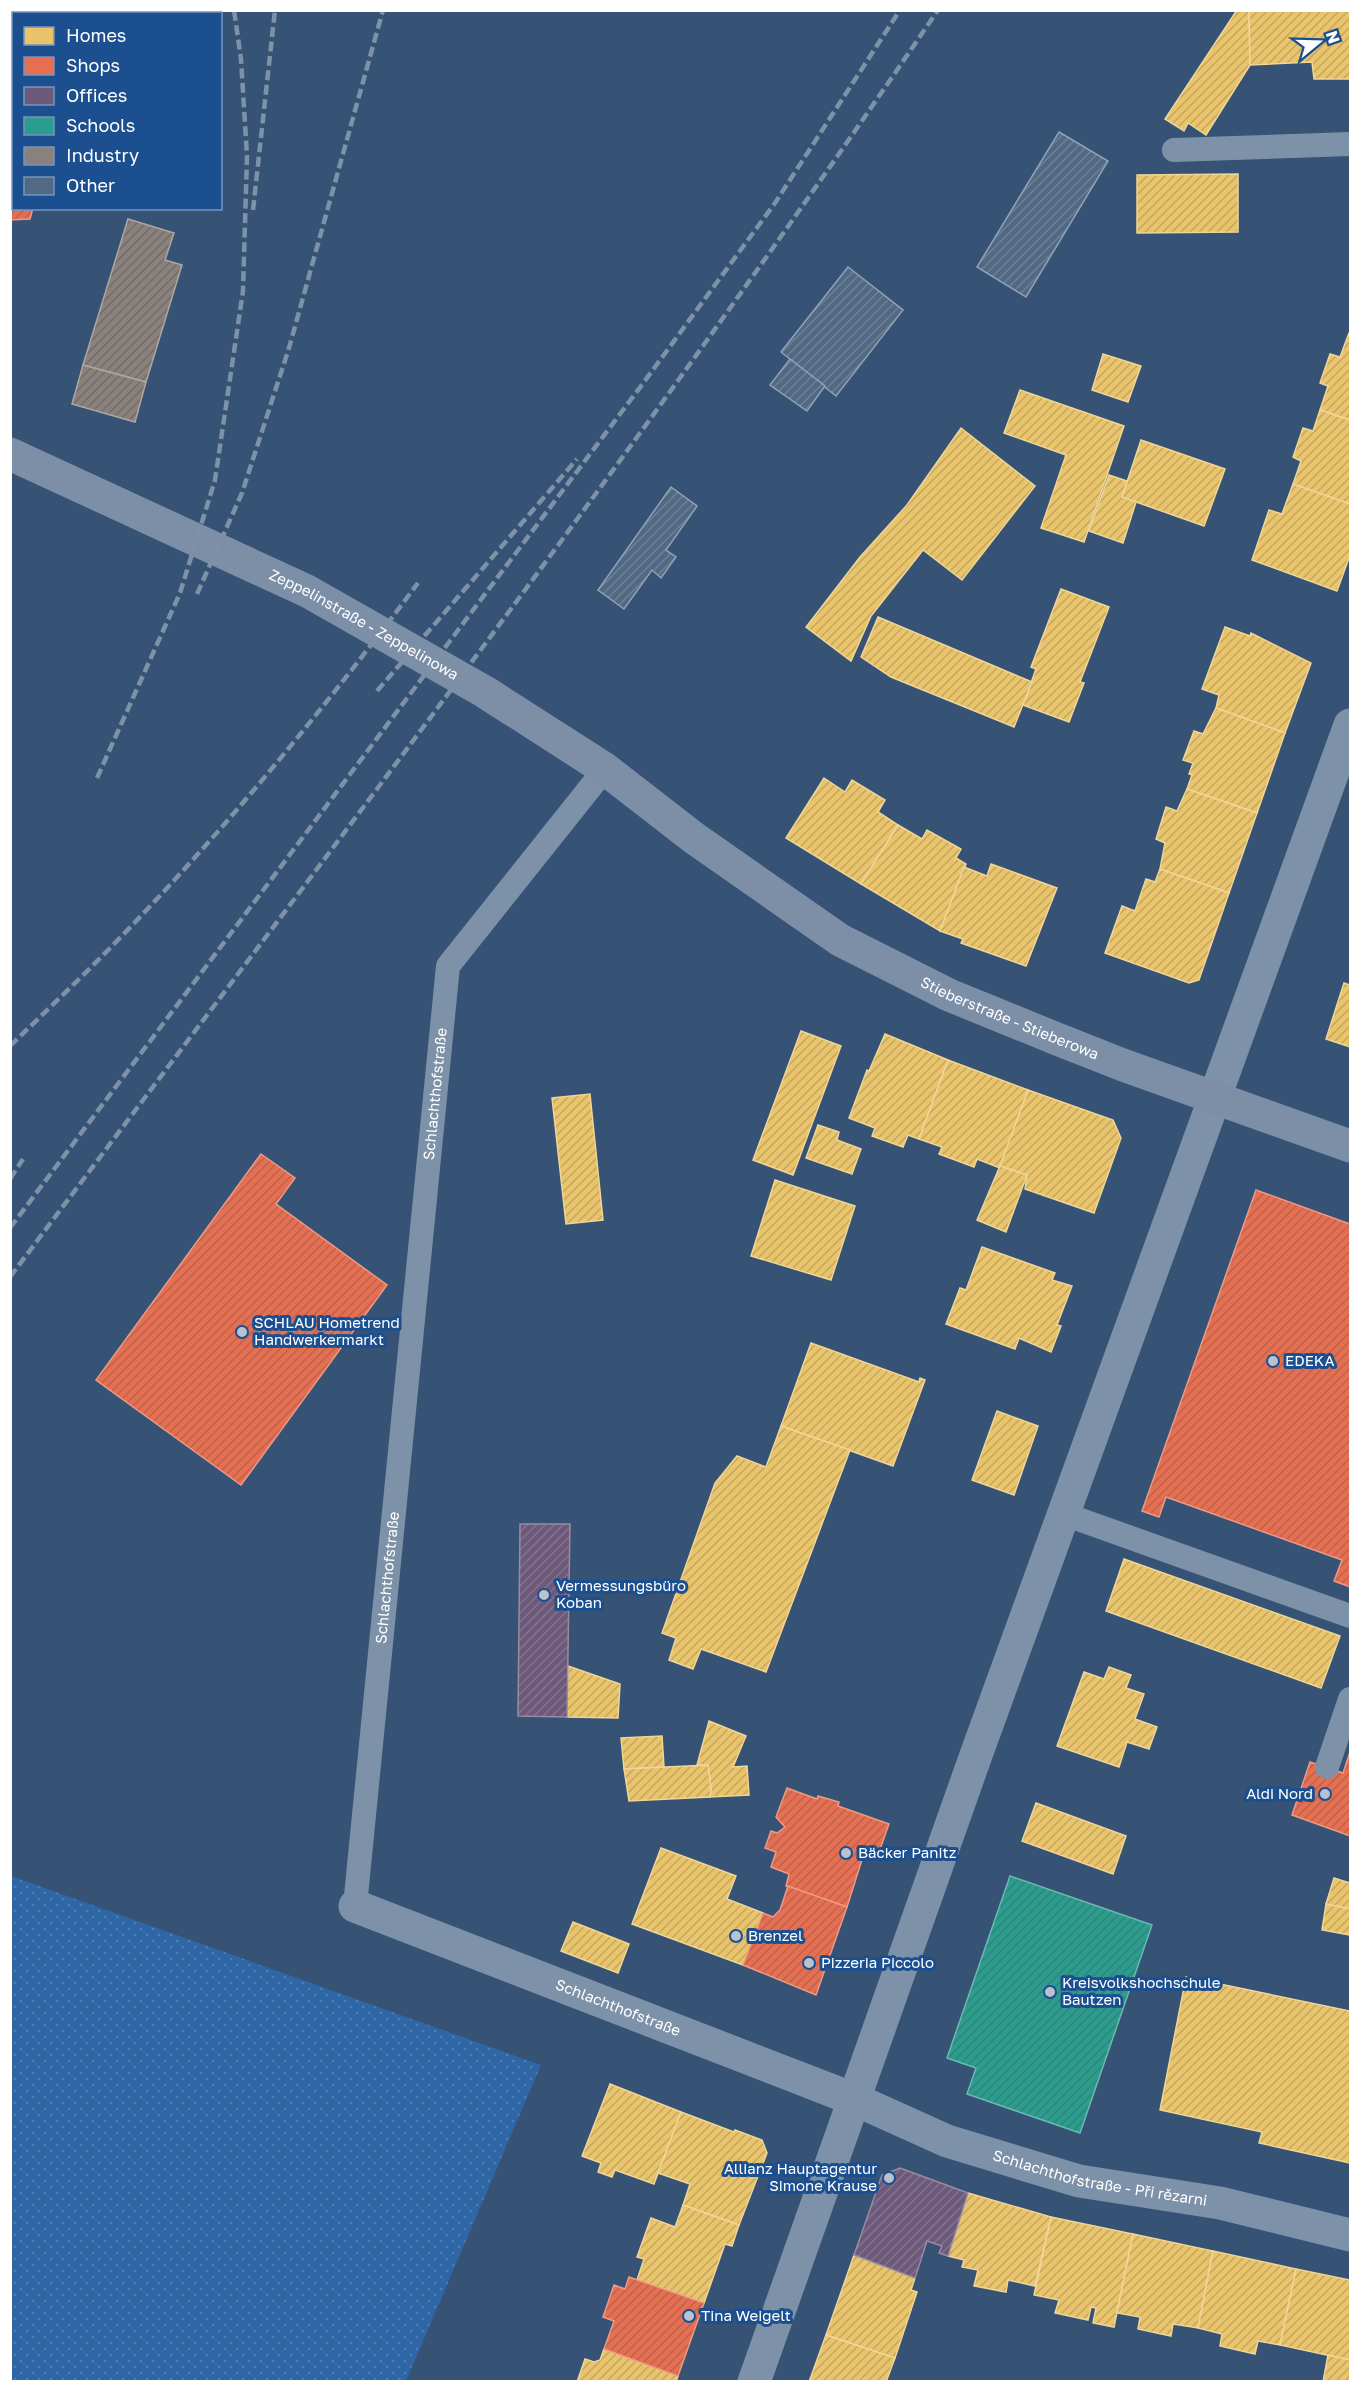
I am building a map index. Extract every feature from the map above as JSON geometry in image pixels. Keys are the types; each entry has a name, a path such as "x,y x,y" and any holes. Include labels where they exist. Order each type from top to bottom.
{"main road":[{"name":"Zeppelinstraße - Zeppelinowa","path":"10,454 308,591 485,692 605,769 694,838"},
{"name":"Stieberstraße - Stieberowa","path":"694,838 840,940 960,999 1215,1099 1350,1146"}],"street":[{"path":"754,2382 856,2100 976,1755 1350,725"},
{"name":"Schlachthofstraße","path":"355,1906 856,2100"},
{"name":"Schlachthofstraße - Při rězarni","path":"856,2100 947,2141 1079,2181 1220,2203 1350,2235"}],"lane":[{"path":"1174,150 1350,144"},
{"name":"Schlachthofstraße","path":"355,1906 448,966 605,769"},
{"path":"1064,1514 1350,1616"},
{"path":"1327,1767 1350,1699"}],"shaded area":[{"path":"11,1876 541,2065 406,2381 11,2381"}],"building: Homes":[{"path":"1237,10 1249,10 1250,65 1206,135 1188,123 1184,131 1165,119"},
{"path":"1249,10 1350,10 1350,79 1314,79 1312,62 1250,65"},
{"path":"1238,174 1238,232 1137,233 1137,175"},
{"path":"1349,333 1350,420 1320,410 1328,386 1320,383 1330,354 1340,357"},
{"path":"1103,354 1141,366 1128,402 1092,390"},
{"path":"1020,390 1124,426 1084,542 1041,528 1066,455 1004,433"},
{"path":"1320,410 1350,420 1350,504 1293,484 1301,461 1293,457 1303,428 1313,431"},
{"path":"961,428 1035,486 962,580 923,550 871,616 851,661 806,627 860,557 907,505"},
{"path":"1141,440 1225,469 1204,526 1122,497"},
{"path":"1109,475 1127,481 1122,497 1136,502 1123,543 1089,531"},
{"path":"1293,484 1350,504 1350,555 1337,591 1252,560 1269,510 1282,514"},
{"path":"1061,589 1109,607 1080,682 1084,683 1069,722 1023,705 1036,669 1031,667"},
{"path":"878,617 1032,682 1014,727 891,677 861,657"},
{"path":"1225,627 1250,636 1251,633 1311,663 1285,733 1216,708 1219,695 1202,689"},
{"path":"1216,708 1285,733 1257,813 1187,789 1193,763 1183,760 1194,731 1203,734"},
{"path":"824,778 845,792 852,780 885,800 878,812 898,825 861,884 786,838"},
{"path":"1187,789 1257,813 1229,893 1160,869 1165,843 1156,839 1166,807 1177,811"},
{"path":"898,825 922,839 927,830 961,849 956,858 966,864 940,931 861,884"},
{"path":"991,864 1057,888 1026,966 961,943 963,939 940,931 964,867 987,876"},
{"path":"1160,869 1229,893 1199,980 1189,983 1105,953 1122,906 1135,911 1146,879 1155,882"},
{"path":"1344,983 1350,985 1350,1047 1326,1039"},
{"path":"801,1031 841,1046 793,1175 753,1160"},
{"path":"885,1034 948,1060 919,1139 908,1135 903,1147 872,1136 875,1128 849,1118 867,1070 869,1071"},
{"path":"948,1060 1028,1090 1000,1168 977,1159 974,1167 939,1154 942,1147 919,1139"},
{"path":"1028,1090 1113,1120 1121,1138 1094,1213 1025,1189 1027,1175 1000,1166"},
{"path":"590,1094 603,1220 566,1224 552,1098"},
{"path":"818,1125 839,1132 837,1140 861,1149 852,1174 806,1158"},
{"path":"1000,1166 1027,1175 1006,1232 977,1220"},
{"path":"775,1180 855,1206 831,1280 751,1256"},
{"path":"982,1247 1055,1273 1052,1280 1072,1286 1057,1325 1061,1326 1051,1352 1019,1338 1015,1349 946,1324 960,1288 966,1290"},
{"path":"811,1343 919,1382 920,1378 925,1380 893,1466 781,1426"},
{"path":"997,1411 1038,1426 1014,1495 972,1480"},
{"path":"781,1426 850,1450 766,1672 701,1649 693,1669 669,1660 676,1638 662,1633 715,1483 737,1456 766,1467"},
{"path":"1124,1559 1340,1636 1321,1688 1106,1611"},
{"path":"568,1666 620,1684 618,1718 567,1717"},
{"path":"1109,1667 1131,1675 1126,1688 1144,1694 1135,1719 1157,1727 1149,1749 1127,1742 1119,1767 1057,1746 1084,1672 1104,1679"},
{"path":"709,1721 746,1736 733,1767 747,1766 749,1795 710,1797 708,1765 697,1765"},
{"path":"662,1736 664,1767 624,1769 621,1738"},
{"path":"708,1765 710,1797 629,1801 624,1769"},
{"path":"1036,1803 1126,1836 1113,1874 1022,1841"},
{"path":"661,1848 736,1876 727,1899 763,1913 743,1965 632,1924"},
{"path":"1334,1878 1350,1883 1350,1909 1326,1904"},
{"path":"1326,1904 1350,1909 1350,1935 1322,1930"},
{"path":"573,1922 629,1944 618,1973 561,1951"},
{"path":"1186,1977 1350,2011 1350,2163 1259,2143 1262,2132 1160,2110"},
{"path":"610,2084 681,2112 654,2184 615,2170 612,2177 598,2172 601,2163 582,2156"},
{"path":"681,2112 762,2140 767,2153 739,2225 683,2205 690,2184 658,2173"},
{"path":"968,2193 1051,2217 1035,2286 1008,2280 1006,2292 974,2286 978,2270 962,2267 964,2260 948,2256"},
{"path":"683,2205 739,2225 732,2246 725,2244 704,2303 637,2280 644,2259 637,2257 651,2218 675,2227"},
{"path":"1051,2217 1133,2234 1114,2327 1093,2323 1096,2308 1091,2307 1088,2320 1055,2313 1059,2300 1034,2295"},
{"path":"1133,2234 1213,2251 1198,2328 1173,2324 1171,2336 1138,2329 1140,2317 1117,2313"},
{"path":"1213,2251 1296,2269 1280,2345 1258,2341 1255,2354 1220,2346 1222,2334 1198,2328"},
{"path":"854,2255 915,2278 911,2290 917,2292 895,2358 826,2335"},
{"path":"1296,2269 1350,2280 1350,2360 1280,2345"},
{"path":"826,2335 895,2358 886,2382 809,2382"},
{"path":"604,2349 678,2376 676,2382 577,2382 585,2359 594,2362 600,2360"},
{"path":"1328,2355 1350,2360 1350,2382 1323,2382"}],"building: Shops":[{"path":"10,38 12,38 12,210 32,210 30,219 10,220"},
{"name":"SCHLAU Hometrend Handwerkermarkt","path":"261,1154 295,1178 276,1204 387,1285 241,1485 96,1380"},
{"name":"EDEKA","path":"1256,1190 1350,1224 1350,1587 1334,1581 1342,1560 1166,1497 1159,1517 1142,1511"},
{"name":"Aldi Nord","path":"1350,1752 1350,1836 1292,1815 1310,1762 1343,1773"},
{"path":"787,1788 817,1799 818,1796 839,1802 838,1806 889,1824 879,1852 866,1847 847,1907 786,1886 789,1874 771,1867 776,1852 765,1848 771,1831 777,1833 785,1827 776,1817"},
{"path":"788,1886 847,1907 816,1995 743,1965 763,1913 773,1917 780,1910"},
{"path":"629,2277 704,2303 678,2376 604,2349 614,2321 603,2317 614,2285 625,2289"}],"building: Offices":[{"name":"Vermessungsbüro Koban","path":"520,1524 570,1524 567,1717 518,1716"},
{"path":"900,2168 968,2193 948,2256 939,2253 942,2246 927,2241 915,2278 854,2255 882,2175"}],"building: Schools":[{"name":"Kreisvolkshochschule Bautzen","path":"1010,1876 1152,1925 1080,2133 967,2094 976,2068 947,2058"}],"building: Industry":[{"path":"128,219 174,233 165,260 182,265 146,382 83,365"},
{"path":"83,365 146,382 135,422 72,404"}],"building: Other":[{"path":"1059,132 1108,161 1026,297 977,267"},
{"path":"848,267 903,310 836,396 781,352"},
{"path":"790,359 825,386 807,411 770,385"},
{"path":"671,487 697,506 666,550 676,557 661,578 652,570 624,609 598,590"}],"railway":[{"path":"97,778 180,593 215,480 243,291 247,156 241,59 234,10"},
{"path":"253,210 275,10"},
{"path":"197,594 242,493 289,348 383,10"},
{"path":"10,1228 644,382 775,203 900,10"},
{"path":"10,1277 598,491 827,172 938,10"},
{"path":"377,691 577,459"},
{"path":"10,1046 114,944 195,858 310,723 418,583"},
{"path":"10,1179 23,1159"}],"place":[{"name":"SCHLAU Hometrend Handwerkermarkt","path":"242,1332"},
{"name":"EDEKA","path":"1273,1361"},
{"name":"Vermessungsbüro Koban","path":"544,1595"},
{"name":"Aldi Nord","path":"1325,1794"},
{"name":"Bäcker Panitz","path":"846,1853"},
{"name":"Brenzel","path":"736,1936"},
{"name":"Pizzeria Piccolo","path":"809,1963"},
{"name":"Kreisvolkshochschule Bautzen","path":"1050,1992"},
{"name":"Allianz Hauptagentur Simone Krause","path":"889,2178"},
{"name":"Tina Weigelt","path":"689,2316"}]}
